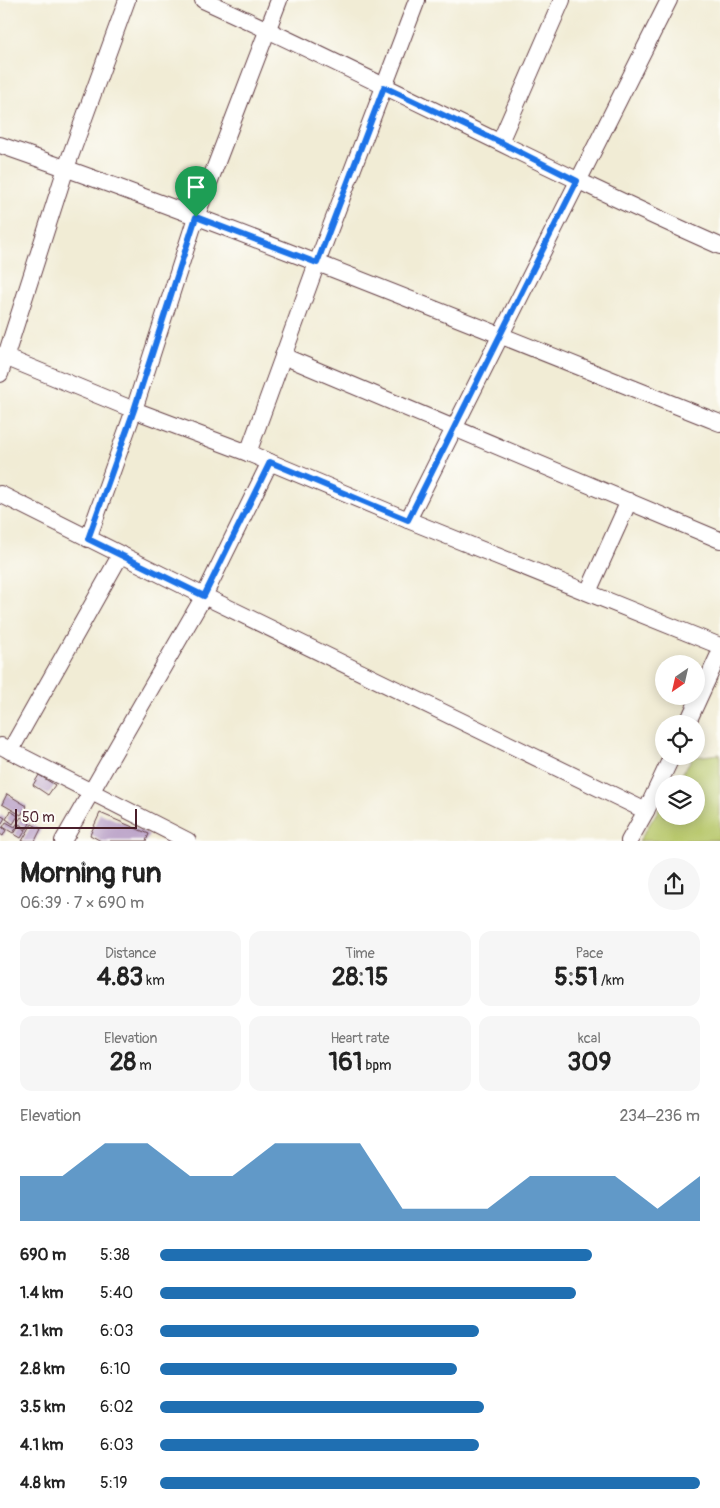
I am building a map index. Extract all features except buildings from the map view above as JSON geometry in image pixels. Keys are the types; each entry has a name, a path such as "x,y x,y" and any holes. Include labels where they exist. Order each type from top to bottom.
{"street":[{"path":"0,374 2,356 66,168 127,0"},
{"path":"203,0 500,142 577,181 720,246"},
{"path":"88,539 134,410 196,217 279,0"},
{"path":"248,453 317,263 417,0"},
{"path":"500,142 562,0"},
{"path":"408,520 669,0"},
{"path":"0,145 317,263 720,422"},
{"path":"2,356 134,410 248,453 720,646"},
{"path":"284,356 720,540"},
{"path":"63,840 204,596 270,462"},
{"path":"0,494 88,539 646,812"},
{"path":"588,592 629,501"},
{"path":"121,554 5,748 188,840"},
{"path":"691,715 720,652"},
{"path":"629,840 646,812 668,765"}],"green space":[{"path":"720,754 720,840 639,841 655,815 655,825 705,825 705,775 681,775 688,765 705,765 705,756"}],"route":[{"path":"384,87 577,181 408,520 270,462 204,596 88,539 134,410 196,217 317,263 384,87"}]}
